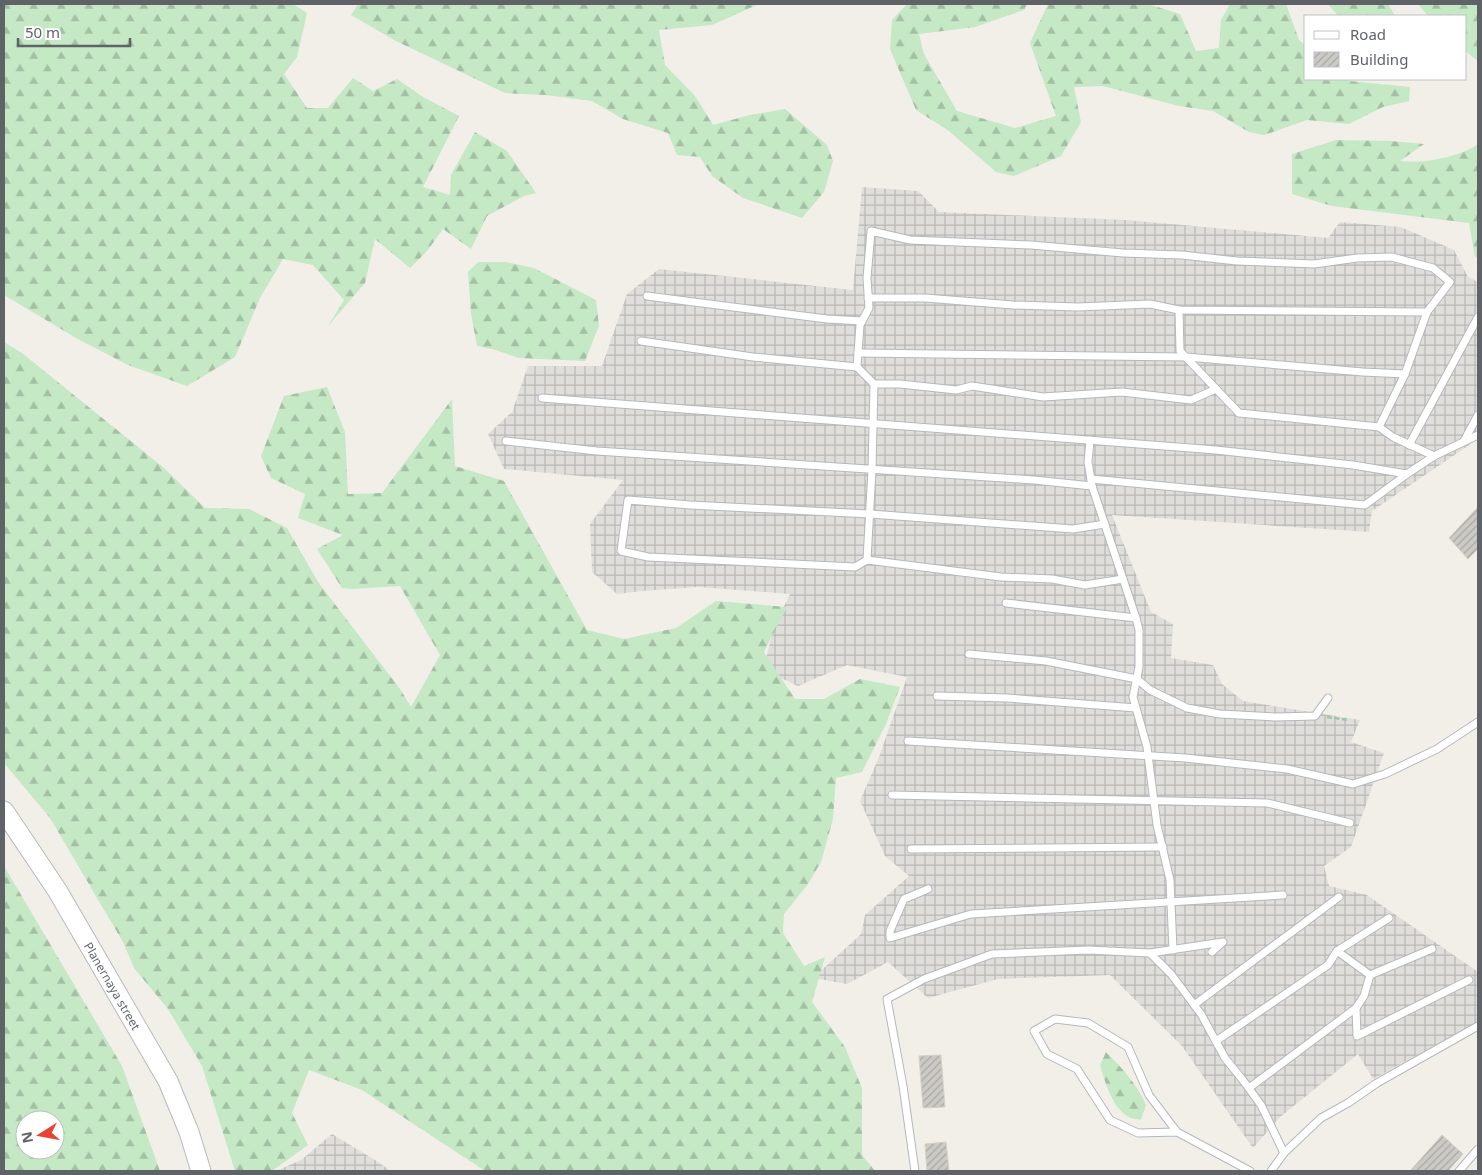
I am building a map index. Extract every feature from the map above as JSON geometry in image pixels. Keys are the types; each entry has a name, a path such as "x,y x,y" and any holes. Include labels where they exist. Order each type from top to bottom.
{"main road":[{"name":"Planernaya street","path":"4,812 57,890 168,1081 189,1132 201,1171"}],"lane":[{"path":"857,367 860,325 869,308 867,278 871,231 910,240 1039,245 1123,253 1182,255 1237,261 1314,264 1357,258 1392,257 1433,268 1450,282 1427,312 1405,374 1379,427"},
{"path":"647,296 862,321"},
{"path":"868,298 925,298 1013,305 1078,307 1150,304 1179,310 1427,312"},
{"path":"1179,310 1180,351 1239,413 1379,427 1393,437 1434,456"},
{"path":"1409,445 1478,317"},
{"path":"641,340 753,357 857,367 874,384 900,384 956,390 972,386 1043,397 1122,392 1191,400 1216,389"},
{"path":"858,353 1186,357 1405,374"},
{"path":"867,560 874,384"},
{"path":"542,398 1216,450 1353,465 1407,474"},
{"path":"1464,441 1478,415"},
{"path":"506,441 597,452 1034,480 1092,482 1365,505 1434,456 1478,435"},
{"path":"1090,440 1088,462 1092,482 1139,630 1139,667 1133,697 1148,755 1154,800 1170,880 1173,950"},
{"path":"1105,524 1073,528 628,500 621,551 648,557 855,566 867,560 1001,577 1052,579 1085,585 1123,578"},
{"path":"1006,603 1136,618"},
{"path":"968,654 1046,661 1137,679 1150,690 1187,708 1220,714 1315,716 1328,698"},
{"path":"937,696 1007,698 1136,708"},
{"path":"908,741 1148,755 1287,769 1353,784 1385,774 1437,749 1478,722"},
{"path":"892,795 1267,803 1350,823"},
{"path":"911,849 1163,847"},
{"path":"928,889 904,899 890,931 890,938 970,914 1283,894"},
{"path":"1194,1005 1339,897"},
{"path":"1216,1041 1328,964 1337,952 1389,918"},
{"path":"915,1171 903,1086 887,999 924,978 992,954 1088,950 1150,953 1223,942 1212,952"},
{"path":"1370,975 1432,949"},
{"path":"1337,952 1370,975"},
{"path":"1150,953 1170,974 1194,1005 1225,1058 1261,1105 1284,1153"},
{"path":"1249,1088 1356,1008 1364,996 1370,975"},
{"path":"1356,1008 1357,1036 1469,980"},
{"path":"1177,1132 1138,1133 1110,1120 1077,1069 1047,1054 1034,1031 1055,1019 1088,1023 1128,1047 1150,1094 1177,1132 1250,1171"},
{"path":"1271,1171 1284,1153 1321,1118 1348,1103 1377,1083 1478,1026"},
{"path":"1459,1171 1478,1149"}],"path":[{"path":"1315,716 1348,720"}],"shaded area":[{"path":"862,187 918,191 939,212 1126,220 1328,238 1340,222 1401,227 1454,250 1468,277 1478,282 1478,439 1372,511 1369,532 1112,515 1151,612 1173,624 1171,658 1213,665 1222,684 1243,701 1360,720 1351,742 1384,753 1351,847 1324,866 1329,886 1367,895 1478,972 1478,1022 1373,1079 1358,1054 1280,1117 1253,1148 1182,1046 1110,975 998,979 928,998 888,962 847,984 813,978 861,934 865,915 909,876 885,856 860,801 879,757 907,677 847,665 798,686 781,678 766,659 774,627 790,594 698,587 617,594 592,572 590,524 623,480 504,469 488,434 512,412 528,366 602,366 627,294 659,269 853,290"},
{"path":"332,1134 391,1171 276,1171 301,1160"}],"green space":[{"path":"4,4 293,4 307,13 297,57 284,74 307,108 328,108 353,78 373,91 397,79 423,97 459,116 423,187 450,195 451,175 475,132 507,151 536,193 524,196 487,216 471,249 443,229 427,251 410,268 375,239 365,283 328,326 344,300 313,265 283,259 260,298 235,357 187,386 128,365 76,338 4,295"},
{"path":"358,4 759,4 712,25 659,30 665,65 695,96 713,125 750,115 785,109 827,145 833,161 824,192 802,218 743,198 712,176 700,157 677,155 668,133 623,119 592,101 545,95 505,93 396,41 351,15"},
{"path":"907,4 1027,4 1024,10 975,27 919,34 924,54 957,111 1015,128 1056,116 1030,43 1048,4 1148,4 1180,14 1196,51 1219,48 1221,20 1230,4 1286,4 1299,40 1304,44 1304,80 1348,80 1410,87 1409,101 1383,107 1349,124 1307,120 1264,135 1249,132 1213,111 1179,106 1103,86 1074,87 1081,122 1061,156 1014,176 996,172 949,131 916,110 890,49 892,20"},
{"path":"1328,4 1388,4 1394,15 1337,15"},
{"path":"1418,4 1478,4 1478,61 1467,53 1467,15 1427,15"},
{"path":"1336,140 1424,144 1400,161 1410,162 1440,159 1478,145 1478,258 1475,257 1469,223 1332,206 1292,194 1292,154"},
{"path":"478,262 505,262 534,268 596,300 599,326 585,361 518,358 477,346 471,314 468,272"},
{"path":"4,342 22,353 164,468 205,508 249,509 287,528 318,582 400,689 411,707 440,655 400,586 342,588 317,549 343,535 298,518 305,494 271,478 261,456 284,396 327,387 345,432 348,494 382,493 452,399 455,466 504,481 587,630 624,639 676,628 716,601 787,607 764,652 795,699 824,699 860,679 900,687 886,724 862,772 836,778 833,819 821,862 808,884 784,914 783,933 804,966 825,957 812,1002 845,1047 862,1088 862,1155 875,1171 485,1171 362,1090 309,1070 292,1113 308,1145 272,1171 235,1171 202,1066 168,1009 134,968 123,942 50,818 4,763"},
{"path":"4,866 122,1066 160,1171 4,1171"},
{"path":"1106,1052 1129,1077 1142,1097 1146,1105 1141,1120 1130,1118 1123,1113 1110,1094 1100,1065"}],"building":[{"path":"1478,507 1478,549 1468,559 1449,538"},
{"path":"941,1055 945,1107 923,1108 919,1056"},
{"path":"1442,1135 1463,1154 1448,1171 1410,1171"},
{"path":"946,1142 949,1171 927,1171 925,1144"}]}
